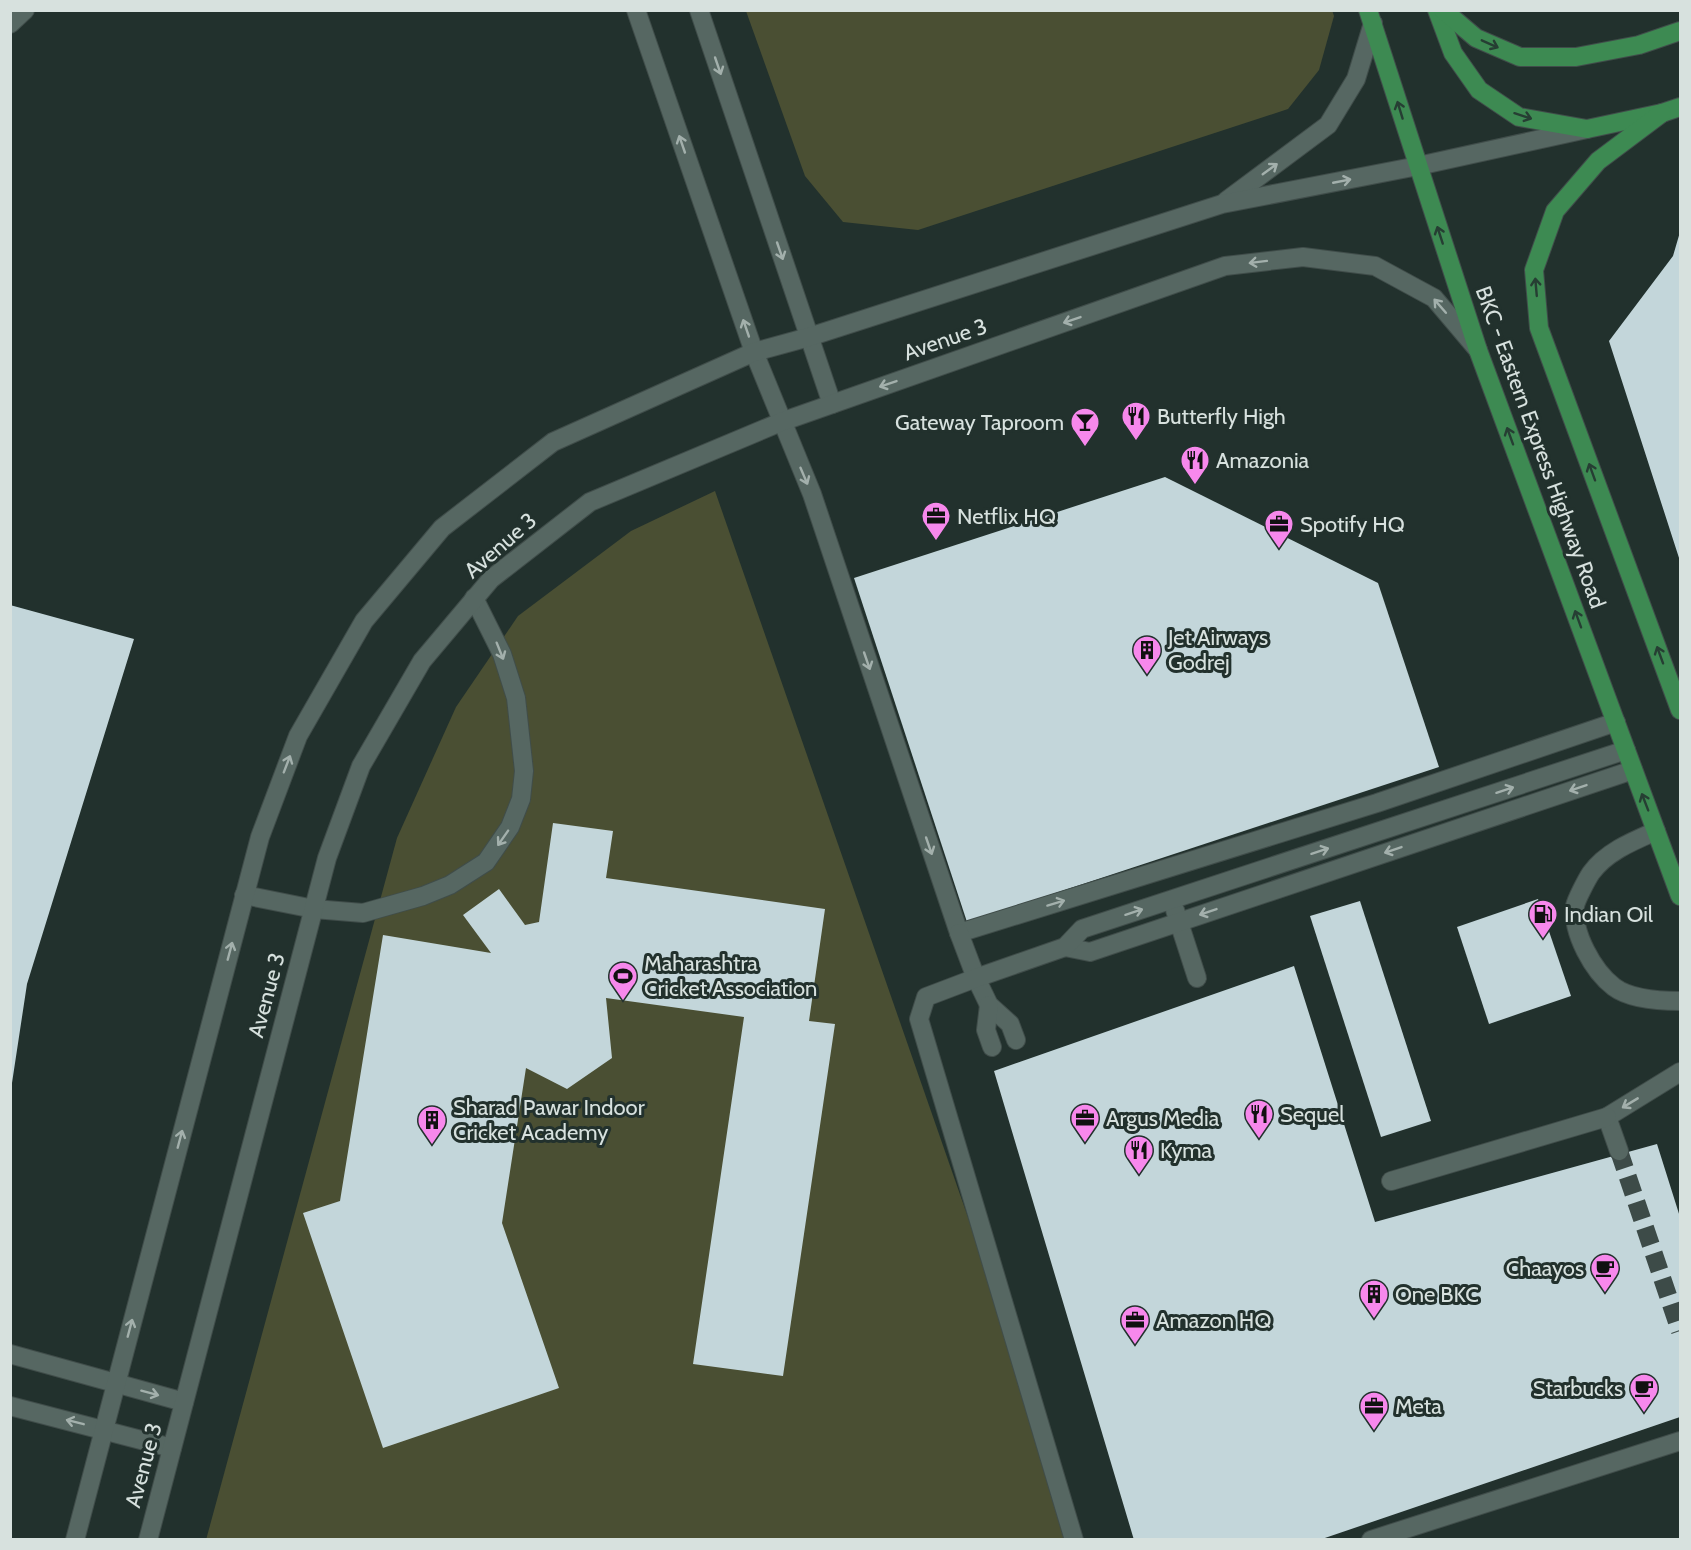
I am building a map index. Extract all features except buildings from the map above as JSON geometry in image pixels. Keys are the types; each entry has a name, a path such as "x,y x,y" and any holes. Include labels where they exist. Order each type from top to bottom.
{"main road":[{"path":"1437,10 1453,53 1479,90 1519,117 1587,129 1680,107"},
{"path":"1443,10 1476,38 1520,57 1576,57 1639,45 1680,31"},
{"name":"BKC - Eastern Express Highway Road","path":"1371,17 1478,350 1680,896"},
{"path":"1662,113 1598,161 1555,211 1534,270 1539,328 1675,681 1680,710"}],"street":[{"path":"10,24 25,10"},
{"path":"636,10 754,352 781,423 812,494 959,933 989,1005 1010,1023 1016,1040"},
{"path":"699,10 832,404"},
{"path":"1222,204 1328,125 1356,79 1371,17"},
{"path":"1222,204 1418,166 1587,129"},
{"name":"Avenue 3","path":"75,1539 260,837 298,736 364,621 442,528 553,442 754,352 809,337 1222,204"},
{"name":"Avenue 3","path":"148,1539 327,858 362,766 422,661 491,579 590,502 832,404 1225,266 1303,257 1375,266 1434,298 1478,350"},
{"path":"244,895 314,909 363,913 423,896 450,885 486,862 510,827 520,799 524,771 516,698 502,654 474,598"},
{"path":"959,933 1616,722"},
{"path":"1074,1539 919,1019 926,997 1065,947 1082,929 1626,750"},
{"path":"1065,947 1090,952 1633,770"},
{"path":"1656,831 1624,845 1592,872 1575,906 1579,937 1594,966 1615,988 1651,1001 1680,1001"},
{"path":"1172,900 1197,978"},
{"path":"989,1005 986,1030 992,1047"},
{"path":"1391,1181 1607,1117 1680,1072"},
{"path":"1607,1117 1619,1151"},
{"path":"10,1354 184,1402"},
{"path":"10,1406 172,1448"},
{"path":"1371,1539 1680,1441"}],"green space":[{"path":"1332,10 1334,16 1319,70 1288,109 918,230 843,222 805,176 746,11"},
{"name":"Maharashtra Cricket Association","path":"715,491 1080,1539 206,1540 397,838 456,707 518,616 631,531"}],"tunnel":[{"path":"1619,1151 1680,1331"}],"place":[{"name":"Butterfly High","path":"1136,442"},
{"name":"Gateway Taproom","path":"1085,448"},
{"name":"Amazonia","path":"1195,486"},
{"name":"Netflix HQ","path":"936,542"},
{"name":"Spotify HQ","path":"1279,550"},
{"name":"Jet Airways Godrej","path":"1147,676"},
{"name":"Indian Oil","path":"1543,940"},
{"name":"Maharashtra Cricket Association","path":"623,1002"},
{"name":"Sequel","path":"1259,1140"},
{"name":"Argus Media","path":"1085,1144"},
{"name":"Sharad Pawar Indoor Cricket Academy","path":"432,1146"},
{"name":"Kyma","path":"1139,1176"},
{"name":"Chaayos","path":"1605,1294"},
{"name":"One BKC","path":"1374,1320"},
{"name":"Amazon HQ","path":"1135,1346"},
{"name":"Starbucks","path":"1644,1414"},
{"name":"Meta","path":"1374,1432"}]}
